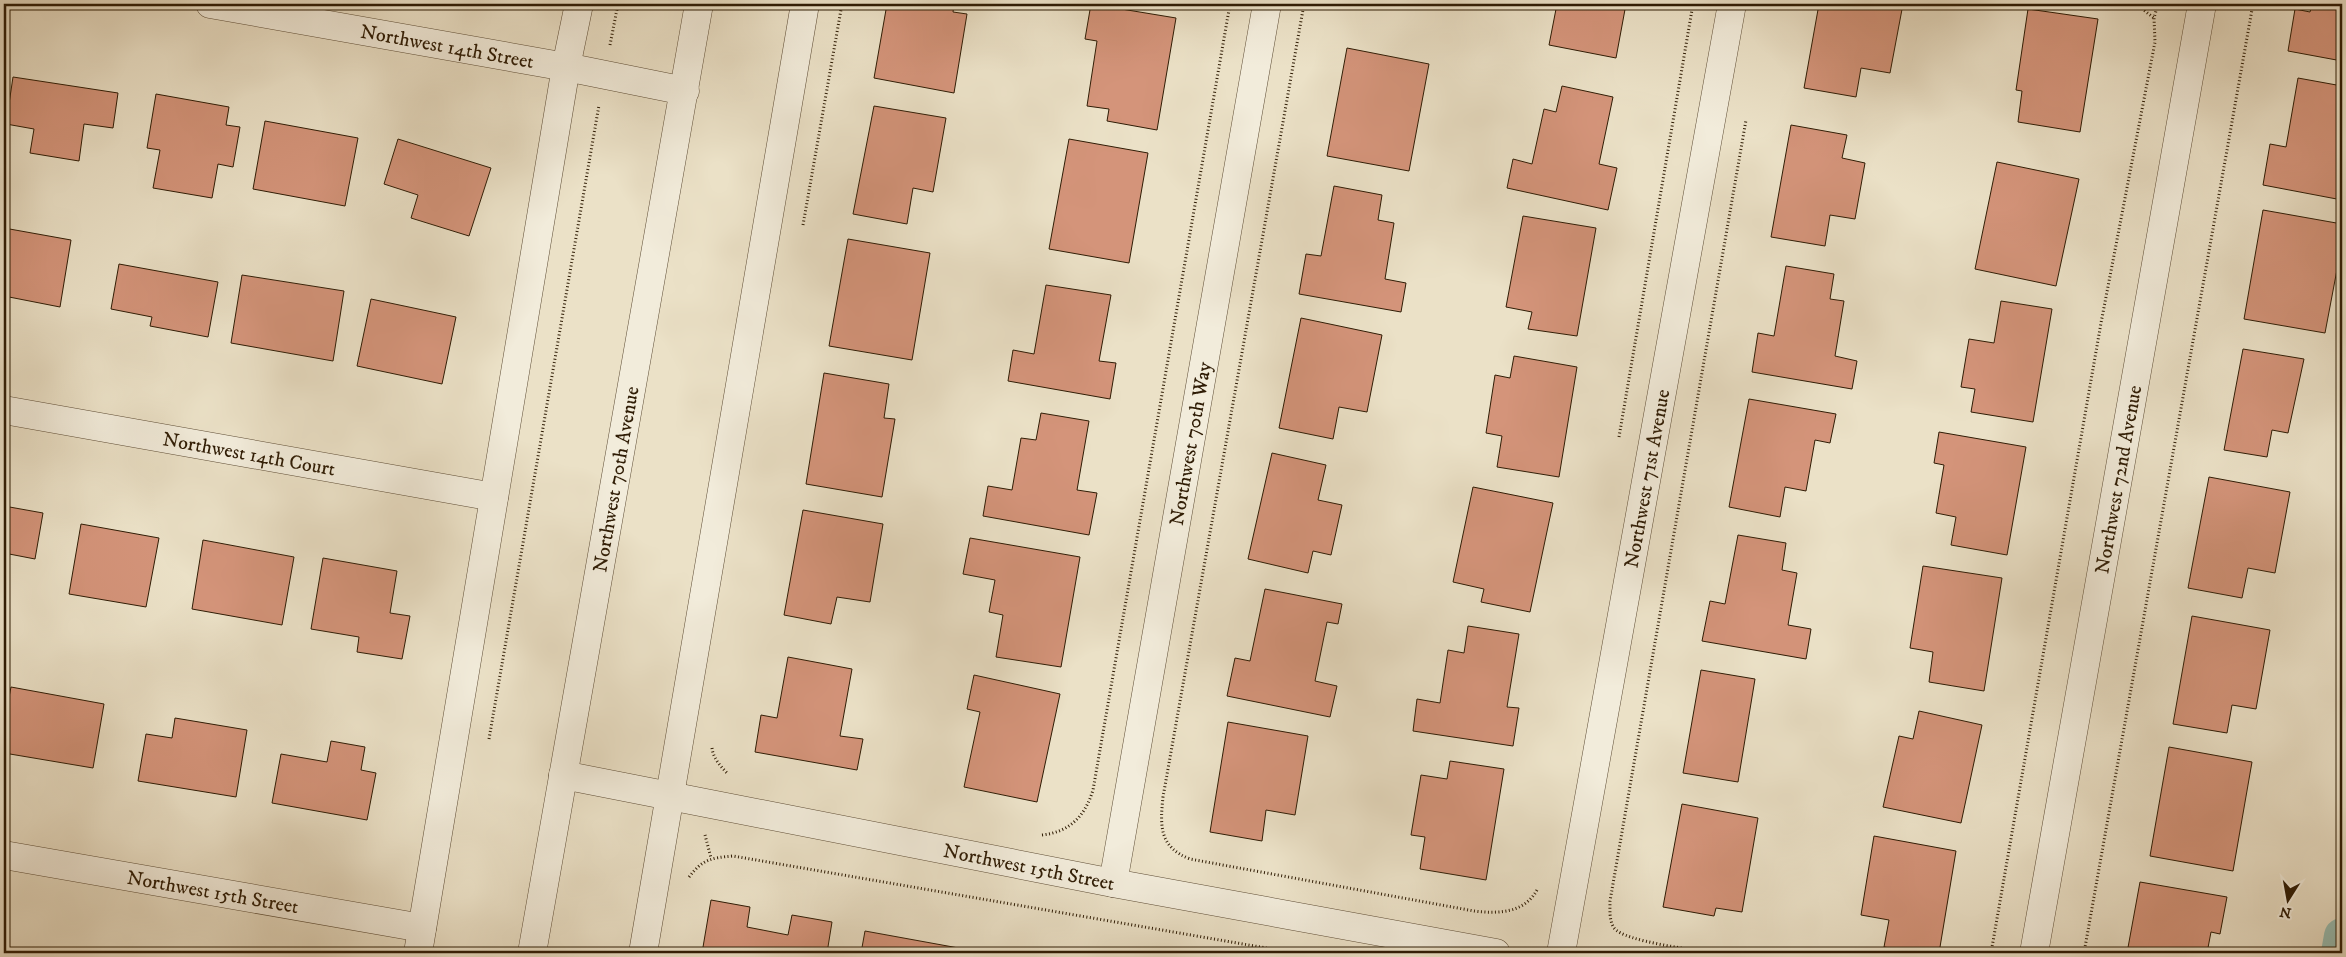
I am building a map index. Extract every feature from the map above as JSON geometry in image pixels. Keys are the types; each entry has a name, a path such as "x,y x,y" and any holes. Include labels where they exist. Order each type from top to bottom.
{"street":[{"name":"Northwest 14th Street","path":"210,4 566,66 685,91"},
{"path":"420,940 566,66 579,4"},
{"name":"Northwest 70th Avenue","path":"532,953 700,4"},
{"path":"643,953 805,4"},
{"name":"Northwest 70th Way","path":"1113,883 1267,4"},
{"name":"Northwest 71st Avenue","path":"1561,953 1732,4"},
{"name":"Northwest 72nd Avenue","path":"2034,953 2202,4"},
{"name":"Northwest 14th Court","path":"4,410 494,497"},
{"name":"Northwest 15th Street","path":"563,775 1034,868 1496,953"},
{"name":"Northwest 15th Street","path":"4,855 420,940"}],"path":[{"path":"487,748 618,4"},
{"path":"802,228 842,4"},
{"path":"1034,868 1039,835 1053,834 1066,829 1078,819 1088,805 1093,790 1230,4"},
{"path":"1304,4 1163,797 1160,820 1163,835 1178,855 1190,859 1483,912 1507,912 1520,906 1534,898 1542,880"},
{"path":"1617,447 1694,4"},
{"path":"2136,4 2154,18"},
{"path":"1991,953 2101,324 2155,42 2154,18 2158,4"},
{"path":"2084,953 2253,4"},
{"path":"1716,953 1629,937 1615,929 1610,918 1610,901 1748,111"},
{"path":"712,745 713,753 721,767 731,776"},
{"path":"688,879 698,865 705,861 712,858 733,856 1295,953"}],"building":[{"path":"887,4 954,4 953,12 967,14 954,93 874,78"},
{"path":"1091,4 1176,18 1157,130 1107,121 1109,109 1087,106 1097,41 1085,39"},
{"path":"1557,4 1626,4 1616,58 1549,45"},
{"path":"1819,4 1903,4 1890,73 1861,68 1856,97 1804,88"},
{"path":"2312,4 2342,4 2342,61 2288,51 2295,9 2310,12"},
{"path":"2028,9 2098,19 2080,132 2018,122 2022,91 2016,90"},
{"path":"1347,48 1429,64 1409,171 1327,156"},
{"path":"13,77 118,93 113,128 84,124 79,161 30,153 34,129 6,124"},
{"path":"2298,78 2342,86 2342,200 2263,185 2270,144 2286,147"},
{"path":"1562,86 1613,97 1599,164 1617,168 1608,210 1507,188 1513,159 1532,164 1544,109 1556,112"},
{"path":"156,94 229,107 226,125 240,127 233,167 218,164 212,198 153,188 160,150 147,148"},
{"path":"874,106 946,118 933,192 913,188 907,224 853,214"},
{"path":"265,121 358,138 345,206 253,189"},
{"path":"1791,125 1847,135 1842,158 1865,163 1855,219 1830,215 1825,246 1771,237"},
{"path":"398,139 491,168 469,236 411,218 418,195 384,184"},
{"path":"1069,139 1148,153 1129,263 1049,249"},
{"path":"1997,162 2079,179 2056,286 1975,269"},
{"path":"1334,186 1382,195 1378,220 1394,223 1385,279 1406,283 1401,312 1299,294 1306,254 1321,256"},
{"path":"2263,210 2342,224 2342,260 2339,259 2325,333 2244,319"},
{"path":"1523,216 1596,228 1577,336 1528,329 1532,312 1506,307"},
{"path":"4,228 71,240 60,307 4,296"},
{"path":"848,239 930,253 912,360 829,346"},
{"path":"119,264 218,282 208,337 150,326 152,317 111,309"},
{"path":"1786,266 1834,274 1830,299 1844,301 1835,356 1857,361 1852,389 1752,372 1758,333 1774,336"},
{"path":"242,275 344,291 333,361 231,343"},
{"path":"1046,285 1111,295 1099,361 1116,363 1110,399 1008,381 1013,350 1034,354"},
{"path":"371,299 456,317 442,384 357,366"},
{"path":"2001,301 2052,309 2033,422 1971,412 1975,389 1961,387 1969,339 1994,343"},
{"path":"1301,318 1382,335 1367,412 1339,407 1333,439 1279,428"},
{"path":"2243,349 2304,359 2288,433 2272,430 2267,457 2224,450"},
{"path":"1514,356 1577,367 1559,477 1497,467 1502,436 1486,433 1495,375 1510,378"},
{"path":"824,373 889,384 884,418 895,419 882,497 806,484"},
{"path":"1749,399 1836,414 1830,443 1815,440 1806,491 1785,487 1780,517 1729,507"},
{"path":"1041,413 1089,421 1077,490 1097,493 1089,535 983,516 988,486 1012,490 1021,438 1036,440"},
{"path":"1939,432 2026,447 2007,555 1951,545 1956,517 1936,513 1944,465 1934,463"},
{"path":"1272,453 1326,465 1318,500 1342,505 1331,555 1313,551 1308,573 1248,559"},
{"path":"2209,477 2290,492 2275,573 2248,568 2242,598 2188,588"},
{"path":"1473,487 1553,503 1530,612 1481,602 1484,589 1453,582"},
{"path":"4,506 43,513 35,559 4,553"},
{"path":"803,510 883,524 870,602 837,597 831,624 784,615"},
{"path":"81,524 159,538 146,607 69,594"},
{"path":"1738,535 1786,543 1782,570 1797,573 1788,625 1811,629 1806,659 1702,641 1710,601 1725,604"},
{"path":"970,538 1080,557 1061,667 996,657 1003,615 989,612 995,580 963,574"},
{"path":"203,540 294,557 282,625 192,609"},
{"path":"323,558 397,571 390,613 410,616 402,659 357,652 359,637 311,629"},
{"path":"1923,566 2002,578 1984,691 1929,682 1933,652 1910,648"},
{"path":"1265,589 1342,604 1338,624 1327,622 1315,681 1337,686 1330,717 1227,696 1235,658 1250,661"},
{"path":"2192,616 2270,630 2256,709 2232,705 2227,733 2173,724"},
{"path":"1468,626 1519,634 1507,707 1519,708 1513,746 1413,731 1417,699 1440,703 1448,650 1464,653"},
{"path":"788,657 852,669 840,736 863,739 857,770 755,752 761,715 777,718"},
{"path":"1701,670 1755,679 1738,782 1683,773"},
{"path":"974,675 1060,694 1037,802 964,787 980,712 967,709"},
{"path":"11,687 104,704 93,768 4,753 4,723"},
{"path":"1919,711 1982,725 1961,823 1883,807 1899,736 1913,739"},
{"path":"175,718 247,730 236,797 138,781 146,734 172,738"},
{"path":"1228,722 1308,736 1295,815 1266,810 1262,841 1210,832"},
{"path":"331,741 365,747 361,770 376,773 367,820 272,803 281,754 327,762"},
{"path":"2169,747 2252,762 2233,871 2150,856"},
{"path":"1450,761 1504,769 1486,880 1420,869 1425,837 1411,835 1421,775 1447,779"},
{"path":"1682,804 1758,818 1742,912 1716,908 1714,916 1663,907"},
{"path":"1874,836 1956,851 1939,953 1918,953 1884,947 1889,920 1861,915"},
{"path":"2140,882 2227,897 2220,934 2211,932 2207,953 2127,953"},
{"path":"711,900 750,907 747,927 788,935 792,915 832,922 827,953 702,953"},
{"path":"865,931 986,953 861,953"}],"waterway":[{"path":"2339,953 2342,936"}]}
